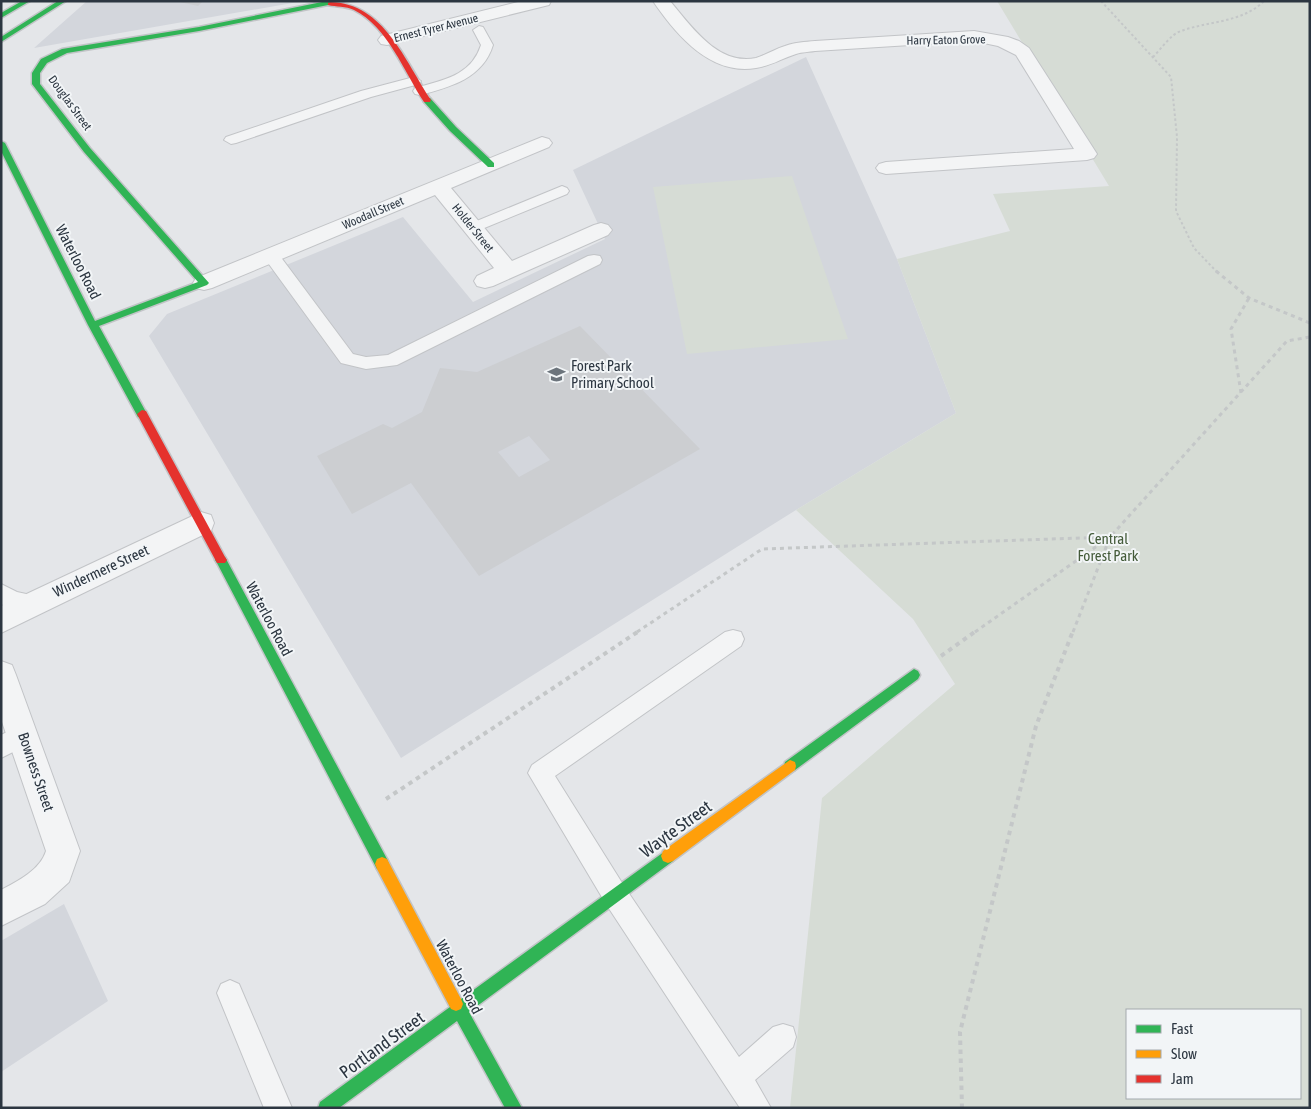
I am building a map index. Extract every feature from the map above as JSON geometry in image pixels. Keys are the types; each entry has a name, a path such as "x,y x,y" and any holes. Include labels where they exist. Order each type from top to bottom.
{"main road":[{"path":"1,16 27,1"},
{"path":"1,40 63,1"},
{"name":"Douglas Street","path":"204,283 87,150 36,84 36,73 44,61 65,51 199,29 322,4 341,5 358,10 367,17 387,40 417,86 442,116 491,165"},
{"name":"Waterloo Road","path":"1,143 93,325 201,523 459,1010 514,1108"},
{"path":"93,325 204,283"},
{"name":"Wayte Street","path":"459,1010 914,675"},
{"name":"Portland Street","path":"326,1108 459,1010"}],"street":[{"name":"Ernest Tyrer Avenue","path":"387,40 544,1"},
{"name":"Harry Eaton Grove","path":"661,1 708,52 718,59 736,63 755,63 796,48 815,46 974,36 1002,41 1013,45 1023,52 1087,154 886,168"},
{"name":"Woodall Street","path":"204,283 542,143"},
{"name":"Holder Street","path":"439,186 508,270"},
{"path":"485,281 601,230"},
{"name":"Windermere Street","path":"1,620 32,603 201,523"},
{"name":"Bowness Street","path":"1,675 12,741 63,851 56,870 33,892 1,909"}],"lane":[{"path":"231,140 366,94 465,76 479,66 486,54 487,45 479,30"},
{"path":"472,228 562,191"},
{"path":"271,256 347,359 366,363 391,361 594,260"},
{"path":"1,593 13,600 32,603"},
{"path":"733,639 540,774 614,895 758,1108"},
{"path":"230,993 278,1108"},
{"path":"737,1078 783,1037"}],"path":[{"path":"1101,1 1171,77 1178,137 1176,211 1194,248 1222,277 1249,298 1310,323"},
{"path":"1153,57 1179,31 1219,23 1256,8 1264,1"},
{"path":"1241,394 1231,328 1249,298"},
{"path":"914,675 1110,536 1241,394 1287,341 1310,337"},
{"path":"962,1108 960,1032 1036,726 1110,536"}],"shaded area":[{"path":"87,1 304,1 34,48"},
{"name":"Forest Park Primary School","path":"806,57 897,259 956,413 796,510 401,758 149,336 167,314 403,217 473,302 605,239 573,170"},
{"path":"64,904 108,1001 1,1072 1,941"}],"green space":[{"name":"Central Forest Park","path":"997,1 1310,1 1310,1108 790,1108 822,798 955,684 913,619 796,510 956,413 897,259 1010,231 993,194 1109,186"},
{"path":"792,176 848,339 687,354 653,187"}],"building":[{"path":"175,1 203,1 198,6"},
{"path":"580,326 700,449 479,576 411,483 352,514 317,456 383,424 392,428 422,412 440,368 477,372","holes":["529,436 550,460 519,477 498,452"]}],"traffic: fast":[{"path":"1,16 27,1"},
{"path":"1,40 63,1"},
{"path":"93,325 204,283 87,150 36,84 36,73 44,61 65,51 199,29 330,4"},
{"path":"427,100 453,129 491,165"},
{"path":"1,143 93,325 142,414"},
{"path":"221,560 382,864"},
{"path":"790,766 914,675"},
{"path":"326,1108 668,856"},
{"path":"456,1004 514,1108"}],"traffic: slow":[{"path":"668,856 790,766"},
{"path":"382,864 456,1004"}],"traffic: jam":[{"path":"330,4 357,9 368,16 387,37 427,100"},
{"path":"142,414 221,560"}],"place":[{"name":"Forest Park Primary School","path":"557,375"}]}
